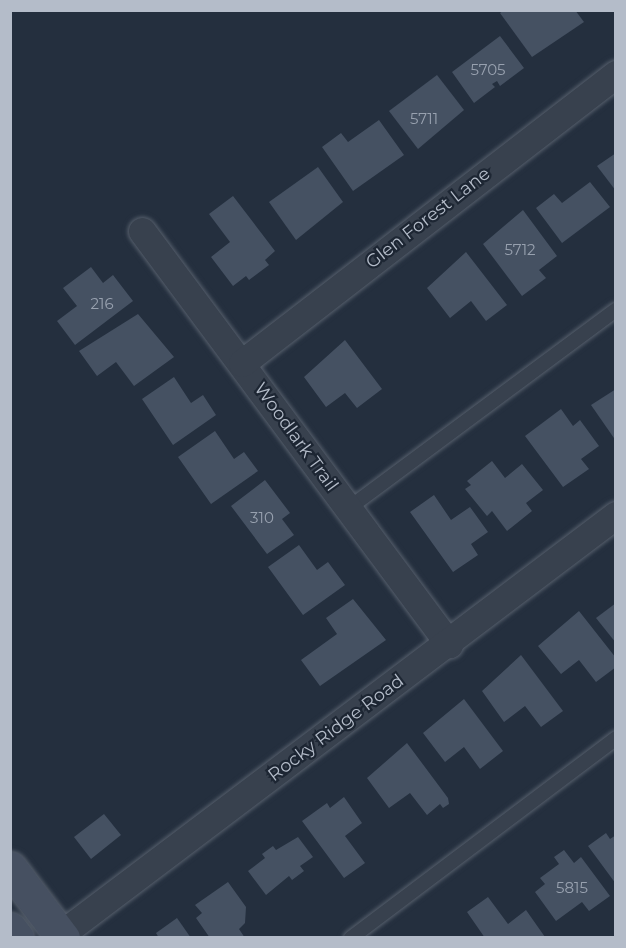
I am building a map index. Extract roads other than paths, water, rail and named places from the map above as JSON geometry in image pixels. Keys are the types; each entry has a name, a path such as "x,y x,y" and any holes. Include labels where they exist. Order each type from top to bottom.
{"main road":[{"path":"10,868 60,936"},
{"path":"10,929 17,938"}],"street":[{"name":"Glen Forest Lane","path":"242,363 615,74"},
{"name":"Woodlark Trail","path":"142,231 449,644"},
{"name":"Rocky Ridge Road","path":"60,936 449,644 615,515"}],"lane":[{"path":"349,508 615,310"},
{"path":"351,938 615,738"}]}
